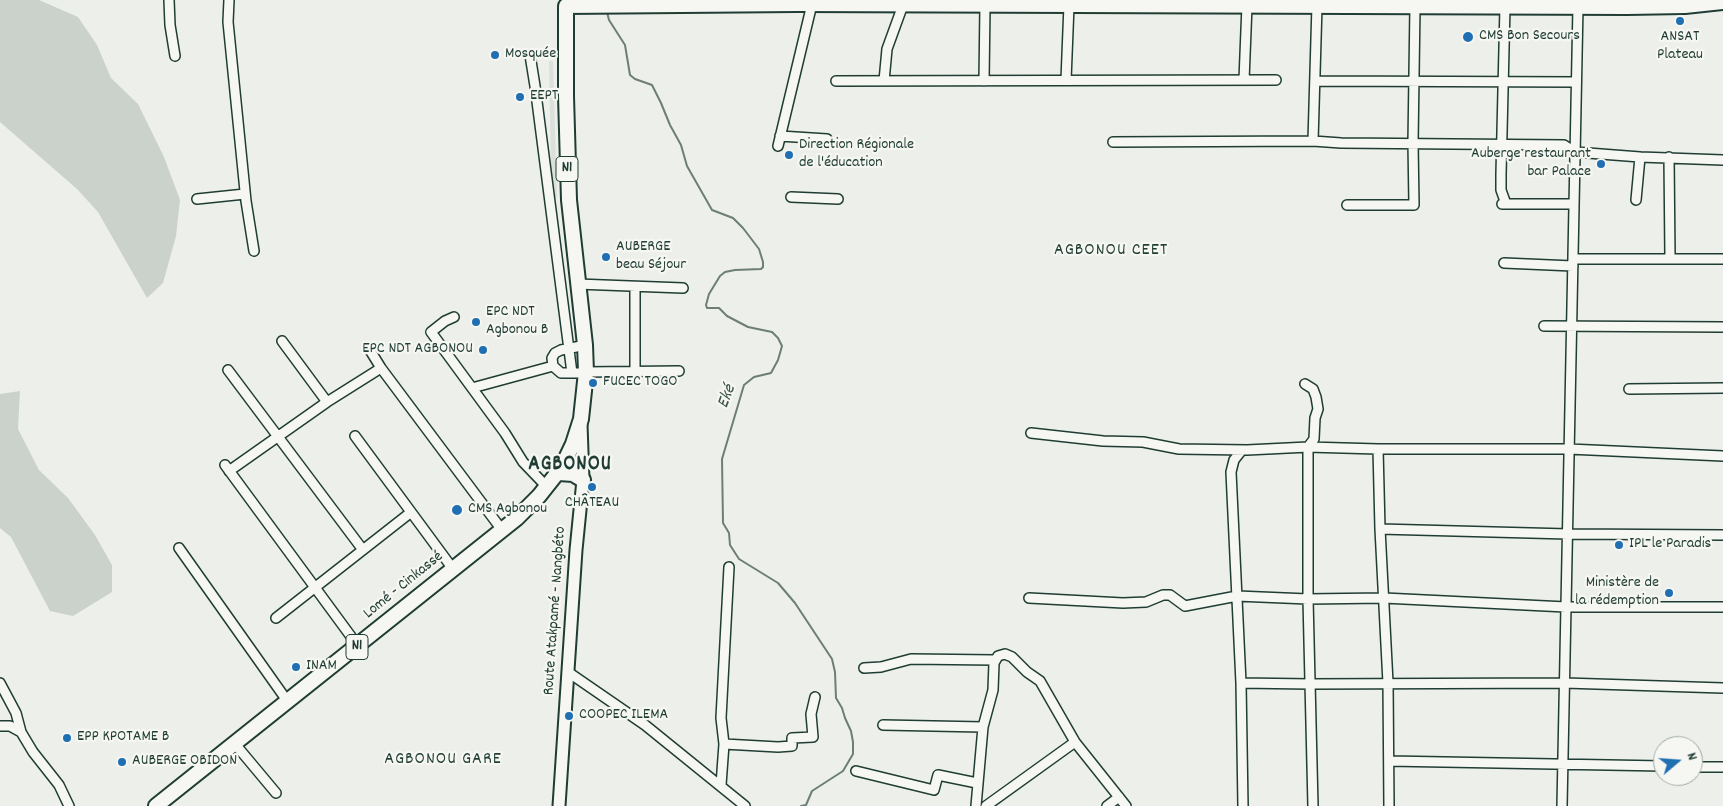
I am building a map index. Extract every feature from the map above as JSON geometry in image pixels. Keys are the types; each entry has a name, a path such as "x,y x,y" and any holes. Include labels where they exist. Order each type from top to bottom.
{"highway":[{"name":"N1","path":"577,342 578,284 567,170 566,3 607,6 795,2 812,4 903,5 1415,6 1435,3 1505,6 1626,4 1685,6 1723,2"},
{"name":"Lomé - Cinkassé","path":"553,480 554,473 575,423 580,398 580,373 585,345 577,342"},
{"name":"Lomé - Cinkassé","path":"156,806 531,506 553,480 573,444 581,419 580,373"},
{"path":"553,480 573,474 583,480"}],"main road":[{"name":"Route Atakpamé - Nangbéto","path":"559,806 576,550 583,480 581,419"}],"street":[{"path":"169,0 170,25 175,56"},
{"path":"229,0 228,22 245,194 254,251"},
{"path":"812,4 779,141 827,139"},
{"path":"884,81 887,49 903,5"},
{"path":"984,81 985,5"},
{"path":"1066,80 1068,5"},
{"path":"1244,80 1247,5"},
{"path":"1313,141 1317,5"},
{"path":"1347,205 1414,205 1413,82 1415,6"},
{"path":"1505,6 1501,145 1501,190 1504,204 1574,204"},
{"path":"1562,806 1578,6"},
{"path":"530,55 577,342 580,373"},
{"path":"836,81 1276,80"},
{"path":"1315,81 1576,82"},
{"path":"1113,142 1313,141 1341,143 1564,145 1575,152 1723,160"},
{"path":"1636,200 1640,157"},
{"path":"1669,157 1670,258"},
{"path":"197,199 245,194"},
{"path":"791,197 838,198"},
{"path":"1504,263 1670,258 1723,259"},
{"path":"578,284 683,288"},
{"path":"635,287 635,371"},
{"path":"454,317 445,320 431,332 523,462 553,480"},
{"path":"1544,326 1723,327"},
{"path":"282,341 328,402"},
{"path":"577,342 555,354 552,358 553,366 561,373 679,371"},
{"path":"368,347 381,368 502,530"},
{"path":"472,388 553,366"},
{"path":"358,646 227,468 381,368"},
{"path":"228,370 363,550"},
{"path":"1305,384 1313,389 1318,409 1315,418 1314,439 1308,447 1308,600 1313,806"},
{"path":"1628,389 1723,388"},
{"path":"1031,434 1103,441 1143,442 1179,449 1242,450 1308,447 1569,449 1723,456"},
{"path":"355,436 453,569"},
{"path":"1378,449 1388,683 1389,806"},
{"path":"1242,450 1234,460 1231,472 1238,596 1243,806"},
{"path":"276,618 410,512"},
{"path":"1380,529 1568,534 1723,535"},
{"path":"179,548 288,702"},
{"path":"721,786 724,744 721,718 729,567"},
{"path":"1029,598 1123,603 1146,602 1163,595 1170,595 1185,606 1238,596 1308,600 1384,598 1566,607 1723,607"},
{"path":"976,806 983,727 993,690 994,663 998,656 1005,654 1012,657 1026,672 1040,681 1075,742 1126,806"},
{"path":"864,668 881,667 911,659 994,660"},
{"path":"568,672 645,725 745,806"},
{"path":"0,683 16,713 21,732 32,752 59,785 69,806"},
{"path":"1241,683 1565,683 1723,688"},
{"path":"724,744 792,746 792,738 814,737 811,714 815,697"},
{"path":"883,725 983,727"},
{"path":"0,726 10,726 21,732"},
{"path":"986,806 1075,742"},
{"path":"235,744 276,793"},
{"path":"1389,761 1653,766"},
{"path":"1703,767 1723,768"},
{"path":"856,771 934,790 938,775 977,783"},
{"path":"1107,806 1118,797"}],"shaded area":[{"path":"0,0 39,0 78,17 97,45 111,78 138,104 164,157 180,200 176,236 163,283 147,298 98,212 77,189 0,122"},
{"path":"549,61 553,61 557,197 552,197"},
{"path":"20,391 18,429 39,470 68,498 95,535 112,565 112,592 73,616 50,611 11,537 0,528 0,394"}],"waterway":[{"name":"Eké","path":"607,12 609,20 625,45 630,75 635,79 652,85 681,145 687,166 712,210 733,218 743,228 759,249 763,262 761,269 725,272 720,276 709,294 706,305 707,308 719,308 727,316 748,327 772,332 782,346 778,360 771,373 754,377 744,385 722,459 723,523 729,533 730,545 739,559 778,583 795,603 832,659 835,672 836,698 851,731 853,754 843,771 812,791 806,805 801,806"}],"place":[{"name":"ANSAT Plateau","path":"1680,21"},
{"name":"CMS Bon Secours","path":"1468,37"},
{"name":"Mosquée","path":"495,55"},
{"name":"EEPT","path":"520,97"},
{"name":"Direction Régionale de l'éducation","path":"789,155"},
{"name":"Auberge restaurant bar Palace","path":"1601,164"},
{"name":"AUBERGE beau Séjour","path":"606,257"},
{"name":"EPC NDT Agbonou B","path":"476,322"},
{"name":"EPC NDT AGBONOU","path":"483,350"},
{"name":"FUCEC TOGO","path":"593,383"},
{"name":"CHÂTEAU","path":"592,487"},
{"name":"CMS Agbonou","path":"457,510"},
{"name":"IPL le Paradis","path":"1619,545"},
{"name":"Ministère de la rédemption","path":"1669,593"},
{"name":"INAM","path":"296,667"},
{"name":"COOPEC ILEMA","path":"569,716"},
{"name":"EPP KPOTAME B","path":"67,738"},
{"name":"AUBERGE OBIDON","path":"122,762"}],"district":[{"name":"AGBONOU CEET","path":"1111,252"},
{"name":"AGBONOU","path":"570,466"},
{"name":"AGBONOU GARE","path":"443,761"}]}
